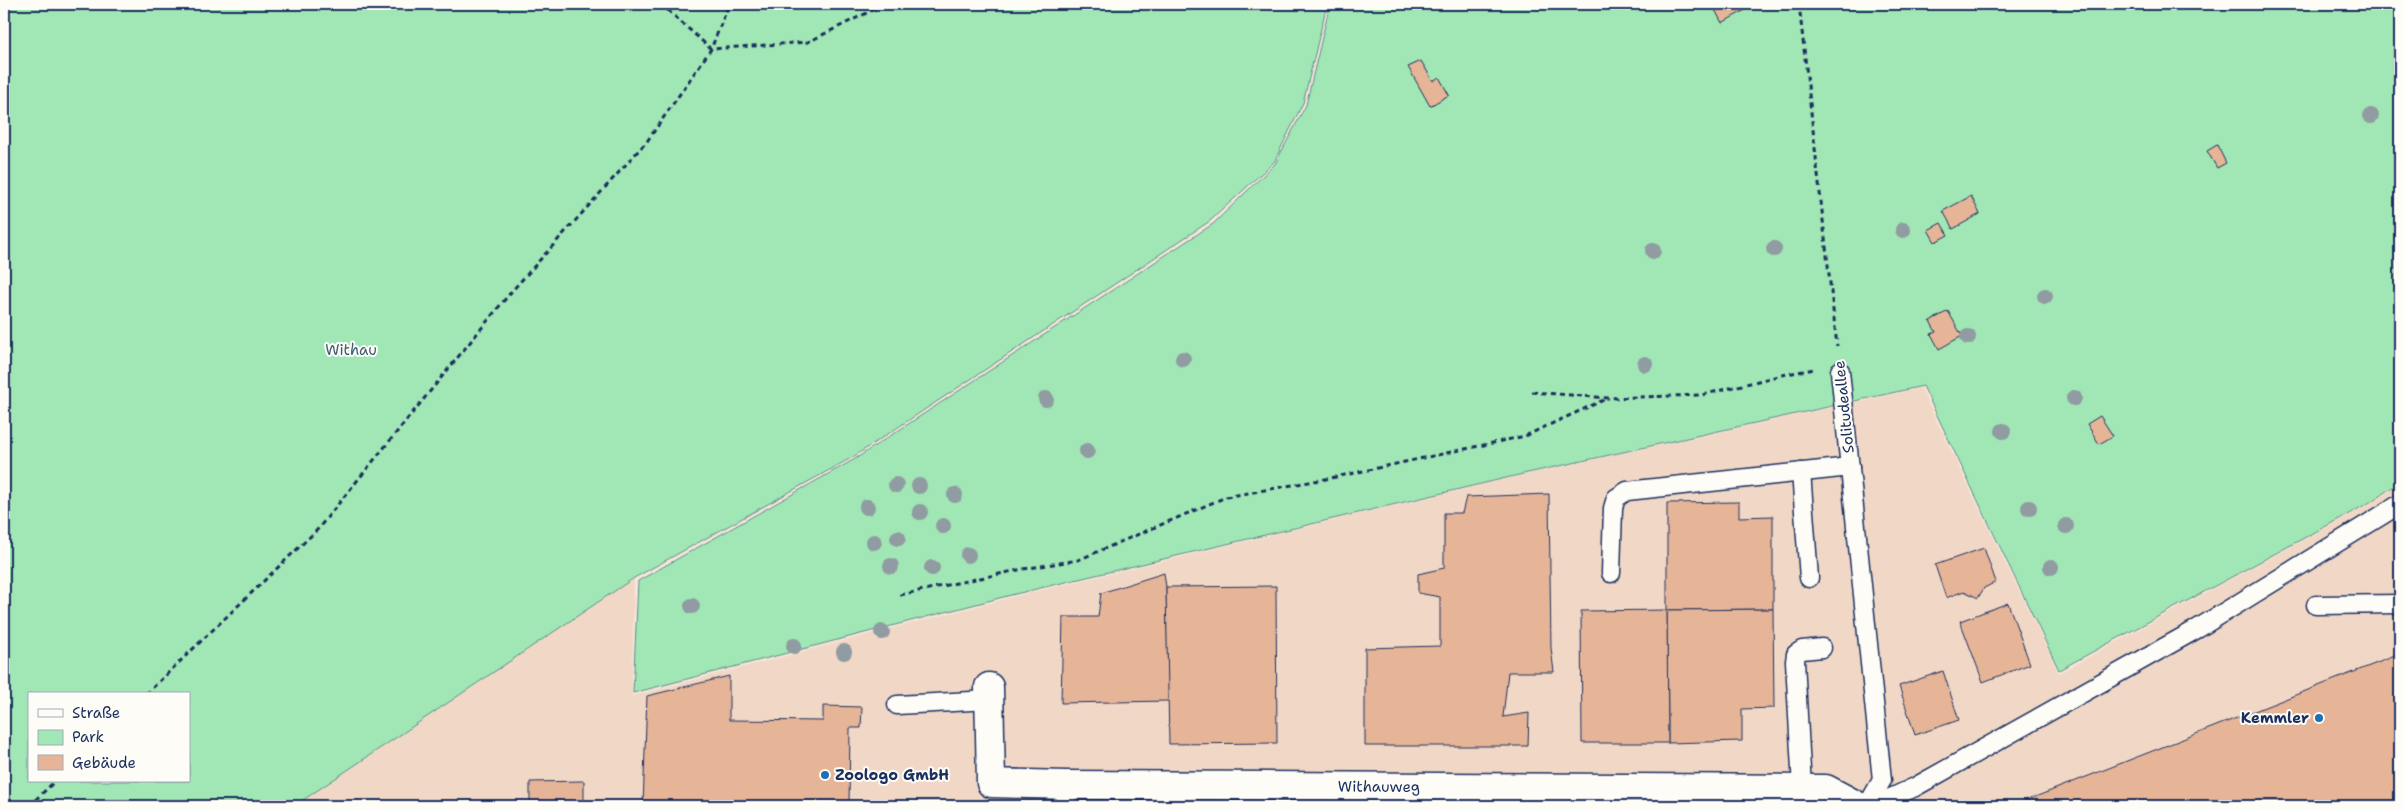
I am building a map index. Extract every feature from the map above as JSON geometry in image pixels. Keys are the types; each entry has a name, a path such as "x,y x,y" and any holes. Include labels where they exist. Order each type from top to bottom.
{"street":[{"name":"Withauweg","path":"990,693 991,783 1066,796 1802,788 1826,789 1858,806"}],"lane":[{"name":"Solitudeallee","path":"1840,371 1882,780 1867,806"},
{"path":"1611,573 1613,508 1616,498 1627,492 1850,466"},
{"path":"1801,472 1808,578"},
{"path":"1873,806 1915,787 2197,629 2400,504"},
{"path":"2316,605 2400,604"},
{"path":"1802,788 1794,661 1796,654 1802,650 1822,648"},
{"path":"897,705 990,693"}],"path":[{"path":"661,4 711,49 808,42 884,4"},
{"path":"148,692 317,530 511,292 648,140 711,49 729,4"},
{"name":"Solitudeallee","path":"1800,4 1840,371"},
{"path":"1532,392 1608,398 1702,395 1812,369 1840,371"},
{"path":"900,596 1023,569 1078,560 1226,497 1331,478 1525,436 1608,398"},
{"path":"29,806 54,782"}],"shaded area":[{"path":"1921,388 2059,673 2367,505 2400,483 2400,806 294,806 634,578 632,696 1012,597 1523,475"}],"green space":[{"name":"Withau","path":"4,4 1327,4 1303,103 1274,162 1210,221 853,457 634,578 294,806 4,806"},
{"path":"1330,4 2400,4 2400,482 2367,504 2059,670 1923,386 1523,474 1011,595 633,693 638,581 855,459 1213,224 1275,164 1306,105"}],"building":[{"path":"1712,4 1744,4 1747,9 1722,23"},
{"path":"1421,61 1433,81 1439,77 1449,95 1430,106 1408,67"},
{"path":"2217,145 2226,163 2217,168 2207,151"},
{"path":"1971,196 1980,214 1953,229 1943,211"},
{"path":"1941,223 1948,235 1935,242 1928,230"},
{"path":"1948,311 1962,336 1939,349 1931,334 1936,332 1930,321"},
{"path":"2100,416 2113,436 2099,444 2087,424"},
{"path":"1549,494 1551,648 1554,672 1508,672 1503,717 1529,713 1528,746 1365,746 1365,648 1440,646 1440,597 1418,593 1418,574 1444,568 1444,513 1462,513 1466,497"},
{"path":"1739,502 1739,517 1773,516 1773,609 1667,610 1667,503"},
{"path":"1984,548 1996,582 1984,588 1978,598 1964,591 1946,598 1935,565"},
{"path":"1164,573 1169,701 1061,703 1063,617 1098,617 1101,593"},
{"path":"1276,586 1277,743 1169,744 1166,587"},
{"path":"2008,603 2030,664 1983,682 1960,621"},
{"path":"1773,609 1774,708 1742,709 1742,741 1668,743 1667,610"},
{"path":"1667,610 1668,743 1582,743 1581,611"},
{"name":"Kemmler","path":"2400,654 2400,782 2395,806 2012,806"},
{"path":"1943,671 1959,720 1915,735 1899,686"},
{"path":"729,676 729,720 823,721 823,706 862,707 861,728 850,728 849,806 643,806 647,696"},
{"path":"584,781 584,806 530,806 530,782"}],"place":[{"name":"Kemmler","path":"2319,718"},
{"name":"Zoologo GmbH","path":"825,775"}]}
